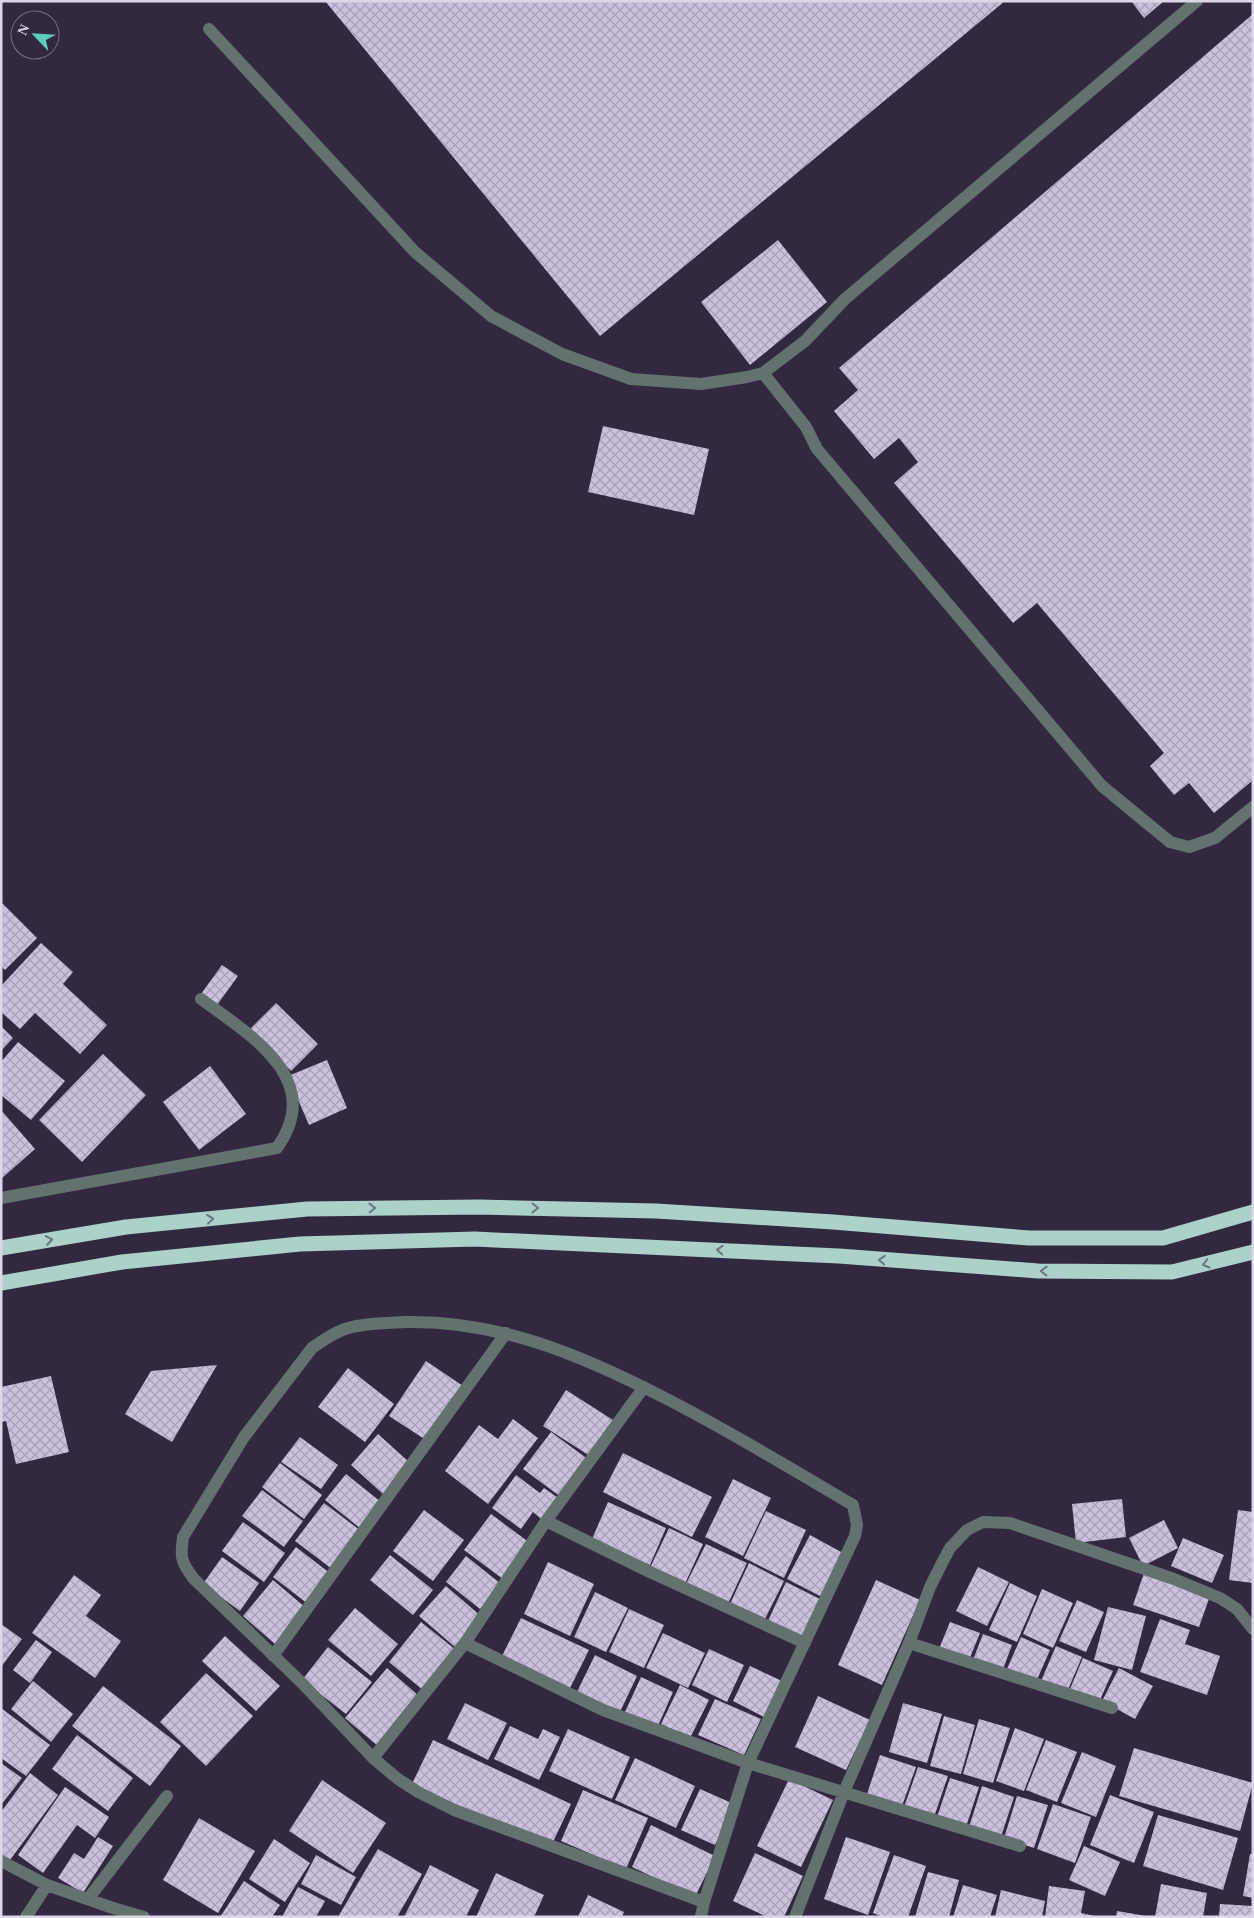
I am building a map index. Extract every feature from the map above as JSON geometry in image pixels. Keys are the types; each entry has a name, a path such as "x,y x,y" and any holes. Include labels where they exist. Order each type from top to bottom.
{"highway":[{"path":"1,1248 126,1227 307,1209 479,1207 656,1211 833,1222 1029,1238 1163,1238 1253,1212"},
{"path":"1,1283 122,1262 300,1244 339,1242 475,1239 839,1256 1038,1270 1172,1272 1253,1252"}],"street":[{"path":"209,29 415,252 491,316 562,354 631,379 701,384 763,373 805,341 845,299 1198,1"},
{"path":"763,373 806,427 817,449 1102,786 1170,842 1189,847 1215,838 1253,807"},
{"path":"1,1198 277,1148 287,1134 294,1110 292,1089 275,1058 248,1034 201,998"},
{"path":"702,1917 704,1902 748,1763 855,1536 857,1525 853,1505 716,1424 644,1387 573,1354 506,1333 449,1323 388,1323 345,1329 326,1338 312,1348 244,1437 183,1537 181,1552 184,1566 194,1579 373,1758 398,1779 418,1792 454,1810 704,1902"},
{"path":"273,1656 506,1333"},
{"path":"373,1758 466,1643 546,1522 644,1387"},
{"path":"546,1522 805,1643"},
{"path":"795,1917 844,1792 909,1643 930,1587 950,1548 967,1530 983,1522 1010,1523 1174,1579 1220,1598 1237,1609 1253,1629"},
{"path":"466,1643 602,1710 748,1763 1020,1846"},
{"path":"909,1643 1112,1708"},
{"path":"88,1899 167,1796"},
{"path":"1,1861 47,1885 144,1917"},
{"path":"26,1917 47,1885"}],"building":[{"path":"325,1 1005,1 600,336"},
{"path":"1131,1 1164,1 1144,18"},
{"path":"1253,14 1253,780 1214,813 1189,783 1174,795 1150,766 1164,753 1037,603 1013,623 894,483 918,462 899,438 874,459 834,411 858,390 839,368"},
{"path":"778,240 827,302 750,365 701,302"},
{"path":"603,426 709,449 694,515 588,492"},
{"path":"1,902 37,938 5,970 1,966"},
{"path":"41,943 73,972 63,984 107,1025 80,1054 35,1013 20,1029 1,1012 1,986"},
{"path":"222,965 238,976 217,1005 201,994"},
{"path":"276,1003 318,1044 291,1071 249,1030"},
{"path":"1,1026 13,1038 1,1051"},
{"path":"18,1042 65,1081 31,1120 1,1095 1,1062"},
{"path":"103,1054 146,1095 82,1162 39,1120"},
{"path":"327,1060 347,1108 309,1125 288,1076"},
{"path":"210,1066 246,1114 199,1150 163,1102"},
{"path":"1,1110 35,1149 1,1179"},
{"path":"426,1361 463,1386 426,1440 389,1416"},
{"path":"217,1365 172,1442 125,1414 151,1371"},
{"path":"348,1368 394,1404 365,1442 318,1407"},
{"path":"51,1376 69,1452 16,1464 6,1421 1,1422 1,1387"},
{"path":"566,1390 613,1420 590,1456 543,1426"},
{"path":"513,1419 538,1438 488,1504 445,1471 479,1425 498,1439"},
{"path":"551,1432 589,1460 561,1497 523,1469"},
{"path":"378,1434 410,1463 383,1494 351,1465"},
{"path":"300,1437 338,1465 321,1489 281,1462"},
{"path":"623,1453 712,1497 692,1537 603,1492"},
{"path":"280,1463 322,1495 304,1519 262,1487"},
{"path":"346,1474 381,1502 361,1529 325,1500"},
{"path":"516,1475 540,1493 544,1488 561,1500 545,1522 533,1512 521,1529 492,1508"},
{"path":"733,1479 771,1498 743,1556 705,1537"},
{"path":"262,1490 303,1521 284,1547 242,1516"},
{"path":"1122,1499 1126,1537 1076,1543 1072,1504"},
{"path":"608,1502 666,1528 650,1565 592,1539"},
{"path":"324,1503 361,1531 332,1569 295,1541"},
{"path":"424,1510 464,1540 433,1581 393,1551"},
{"path":"1238,1510 1253,1512 1253,1583 1229,1580"},
{"path":"766,1511 806,1530 784,1578 744,1558"},
{"path":"491,1514 530,1543 503,1579 464,1550"},
{"path":"1164,1520 1178,1548 1143,1566 1129,1538"},
{"path":"243,1522 285,1553 264,1582 222,1551"},
{"path":"669,1528 703,1544 684,1586 649,1570"},
{"path":"810,1535 843,1553 820,1596 787,1579"},
{"path":"1183,1538 1224,1555 1212,1583 1171,1566"},
{"path":"706,1544 747,1563 727,1606 685,1586"},
{"path":"296,1547 331,1574 308,1604 273,1577"},
{"path":"390,1555 433,1590 413,1615 370,1580"},
{"path":"466,1556 501,1584 480,1609 446,1582"},
{"path":"222,1557 259,1583 240,1611 203,1584"},
{"path":"548,1562 594,1584 570,1636 524,1614"},
{"path":"749,1563 784,1581 764,1621 730,1604"},
{"path":"978,1567 1009,1582 987,1626 956,1611"},
{"path":"1144,1573 1210,1596 1199,1627 1133,1605"},
{"path":"74,1575 101,1595 86,1616 121,1641 95,1678 32,1633"},
{"path":"273,1580 306,1608 275,1644 243,1616"},
{"path":"876,1580 920,1600 882,1685 838,1665"},
{"path":"786,1582 822,1600 802,1640 767,1623"},
{"path":"1010,1583 1037,1596 1017,1642 989,1630"},
{"path":"446,1586 482,1617 455,1647 419,1616"},
{"path":"1042,1589 1073,1603 1053,1648 1023,1634"},
{"path":"595,1592 628,1608 606,1652 574,1637"},
{"path":"1077,1600 1104,1612 1086,1652 1059,1641"},
{"path":"1108,1607 1146,1616 1132,1670 1094,1660"},
{"path":"355,1608 398,1644 371,1676 328,1640"},
{"path":"629,1609 664,1625 644,1668 609,1652"},
{"path":"521,1618 589,1650 569,1690 501,1658"},
{"path":"1160,1619 1190,1630 1185,1644 1220,1656 1207,1695 1140,1672"},
{"path":"421,1622 456,1650 423,1690 389,1662"},
{"path":"950,1622 980,1633 969,1660 939,1649"},
{"path":"1,1624 22,1639 1,1667"},
{"path":"663,1633 705,1653 688,1688 646,1668"},
{"path":"983,1634 1012,1645 1002,1672 973,1660"},
{"path":"225,1636 280,1686 256,1711 202,1661"},
{"path":"1021,1637 1050,1650 1036,1682 1007,1669"},
{"path":"36,1640 52,1652 30,1683 13,1670"},
{"path":"1056,1646 1082,1657 1067,1692 1041,1681"},
{"path":"328,1647 372,1682 346,1714 302,1680"},
{"path":"709,1649 744,1665 727,1702 692,1685"},
{"path":"595,1655 637,1676 619,1714 576,1694"},
{"path":"1083,1658 1113,1671 1099,1702 1070,1689"},
{"path":"750,1666 782,1681 764,1717 733,1701"},
{"path":"387,1668 420,1697 379,1747 345,1718"},
{"path":"1119,1668 1153,1686 1135,1719 1102,1701"},
{"path":"206,1673 253,1716 206,1766 160,1722"},
{"path":"641,1677 673,1692 658,1726 625,1712"},
{"path":"33,1681 73,1714 51,1742 11,1709"},
{"path":"680,1685 709,1700 690,1738 661,1724"},
{"path":"103,1686 181,1746 150,1786 72,1726"},
{"path":"818,1696 870,1720 846,1770 795,1747"},
{"path":"715,1699 761,1719 744,1755 698,1735"},
{"path":"465,1703 507,1723 488,1760 447,1739"},
{"path":"903,1703 942,1714 927,1763 889,1752"},
{"path":"1,1708 50,1745 26,1776 1,1758"},
{"path":"944,1716 975,1725 961,1774 930,1766"},
{"path":"979,1719 1010,1728 993,1783 963,1774"},
{"path":"510,1726 538,1739 543,1729 560,1737 539,1780 494,1759"},
{"path":"1015,1728 1044,1739 1024,1791 996,1781"},
{"path":"568,1729 630,1757 612,1799 549,1771"},
{"path":"77,1735 133,1778 108,1811 52,1769"},
{"path":"433,1740 571,1804 552,1844 509,1829 412,1784"},
{"path":"1046,1740 1077,1752 1057,1802 1026,1790"},
{"path":"1134,1748 1253,1783 1240,1831 1119,1796"},
{"path":"1082,1752 1116,1766 1096,1817 1061,1803"},
{"path":"880,1755 916,1767 902,1806 867,1794"},
{"path":"635,1758 695,1786 676,1828 615,1800"},
{"path":"1,1763 22,1778 1,1805"},
{"path":"918,1767 948,1776 934,1817 904,1807"},
{"path":"30,1773 58,1795 10,1860 1,1854 1,1812"},
{"path":"950,1778 979,1787 966,1827 937,1817"},
{"path":"789,1779 833,1800 801,1867 757,1846"},
{"path":"322,1780 386,1823 353,1873 289,1831"},
{"path":"982,1786 1014,1797 1001,1837 969,1827"},
{"path":"65,1787 109,1817 95,1838 77,1825 43,1873 18,1855"},
{"path":"700,1789 734,1804 715,1845 681,1830"},
{"path":"583,1790 648,1818 626,1869 561,1841"},
{"path":"1110,1795 1154,1812 1134,1863 1090,1845"},
{"path":"1017,1796 1048,1805 1034,1848 1004,1838"},
{"path":"1053,1804 1091,1817 1075,1863 1037,1849"},
{"path":"1158,1815 1238,1838 1223,1890 1143,1866"},
{"path":"199,1818 255,1851 218,1913 163,1880"},
{"path":"651,1825 715,1856 695,1897 632,1867"},
{"path":"98,1837 113,1846 83,1893 58,1878 74,1853 84,1859"},
{"path":"846,1837 890,1852 868,1915 824,1899"},
{"path":"274,1839 310,1863 285,1902 249,1879"},
{"path":"1084,1846 1120,1862 1105,1896 1069,1880"},
{"path":"378,1849 422,1874 397,1917 338,1917"},
{"path":"755,1853 803,1876 784,1917 767,1917 733,1901"},
{"path":"1250,1854 1253,1854 1253,1898 1243,1896"},
{"path":"316,1855 356,1877 341,1905 301,1884"},
{"path":"894,1855 926,1866 908,1917 883,1917 873,1913"},
{"path":"430,1865 479,1890 466,1917 404,1917"},
{"path":"928,1872 959,1880 949,1917 915,1917"},
{"path":"496,1873 544,1895 534,1917 476,1917"},
{"path":"244,1881 280,1905 272,1917 220,1917"},
{"path":"1161,1884 1207,1893 1203,1917 1155,1917"},
{"path":"963,1885 997,1895 990,1917 953,1917"},
{"path":"1049,1886 1085,1891 1081,1913 1099,1917 1045,1917"},
{"path":"298,1887 325,1901 316,1917 282,1917"},
{"path":"1001,1890 1045,1901 1042,1917 995,1917"},
{"path":"588,1895 624,1912 622,1917 578,1917"},
{"path":"1220,1904 1253,1906 1253,1917 1219,1917"},
{"path":"1117,1911 1146,1916 1146,1917 1116,1917"}]}
